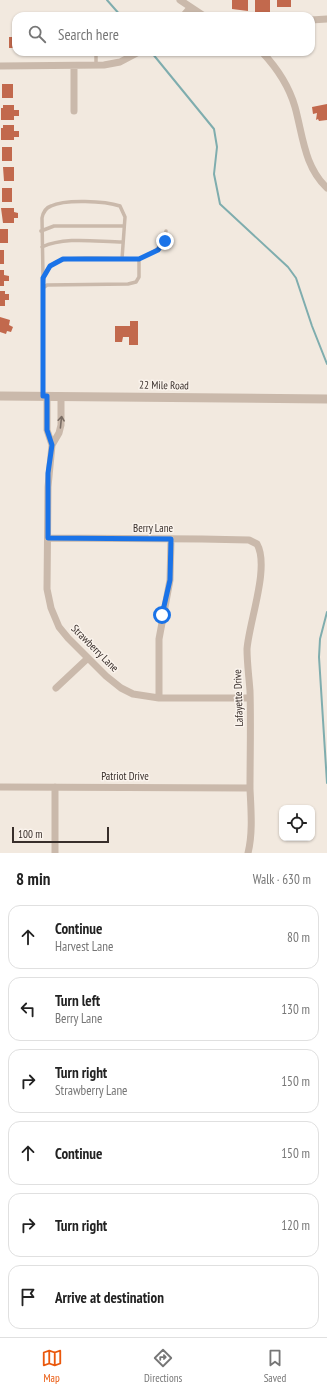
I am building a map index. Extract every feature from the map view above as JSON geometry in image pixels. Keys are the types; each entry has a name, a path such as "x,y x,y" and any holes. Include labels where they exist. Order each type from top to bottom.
{"street":[{"path":"180,0 197,12"},
{"path":"186,12 190,8"},
{"path":"315,20 327,19"},
{"path":"0,66 96,66 120,62 132,56"},
{"path":"265,56 277,71 289,92 307,157 315,173 327,188"},
{"path":"74,66 74,111"},
{"name":"22 Mile Road","path":"0,396 327,399"},
{"name":"Strawberry Lane","path":"45,396 47,430 52,445"},
{"name":"Strawberry Lane","path":"61,396 61,425 59,433 52,445 48,473 47,589 51,608 63,632 88,658 121,688 139,695 159,698 250,698"},
{"name":"Berry Lane","path":"48,538 249,540 257,544"},
{"path":"159,698 159,639 170,580 171,539"},
{"name":"Lafayette Drive","path":"248,853 250,834 250,698 248,647 260,583 260,552 257,544"},
{"path":"56,688 88,658"},
{"name":"Patriot Drive","path":"0,787 250,788"},
{"path":"55,787 55,853"}],"lane":[{"path":"96,56 96,66"},
{"path":"45,396 42,247 44,212 50,206 80,202 110,203 120,206 125,217 122,259"},
{"path":"42,232 54,226 124,226"},
{"path":"43,278 50,266 63,259 139,259 158,250 165,241 166,231"},
{"path":"42,247 51,243 62,242 123,242"},
{"path":"43,288 47,285 128,284 136,282 139,277 139,259"}],"building":[{"path":"232,0 248,0 248,11 232,9"},
{"path":"255,0 270,0 270,12 255,12"},
{"path":"277,0 291,0 291,7 277,7"},
{"path":"9,37 12,37 12,48 9,48"},
{"path":"2,84 13,84 13,98 2,98"},
{"path":"327,104 327,120 316,120 317,113 313,114 312,107"},
{"path":"3,105 14,105 14,110 19,110 19,116 14,116 14,120 1,120 1,108 3,108"},
{"path":"3,125 14,125 14,131 19,131 19,137 14,137 14,140 1,140 1,128 3,128"},
{"path":"2,147 12,147 12,161 2,161"},
{"path":"3,167 14,167 14,181 4,181"},
{"path":"2,188 12,188 12,202 2,202"},
{"path":"1,208 14,208 14,212 18,213 18,218 14,218 14,223 3,223"},
{"path":"0,229 8,229 8,243 0,243"},
{"path":"0,250 4,250 4,264 0,264"},
{"path":"0,270 4,270 4,275 9,276 9,281 4,281 4,286 0,286"},
{"path":"0,291 5,291 5,294 9,294 9,300 5,300 5,306 0,306"},
{"path":"0,317 10,320 9,325 13,327 11,332 7,331 6,334 0,332"},
{"path":"130,321 138,321 138,345 129,345 129,337 123,337 122,342 115,342 115,326 130,326"}],"waterway":[{"path":"107,0 118,12"},
{"path":"154,56 214,129 217,147 214,174 220,204 288,267 296,278 312,326 327,364"},
{"path":"327,612 320,639 319,657 327,783"}],"route":[{"path":"162,615 170,580 171,539 48,538 48,473 52,445 47,430 47,396 43,396 42,305 43,278 50,266 56,261 63,259 139,259 158,250 165,241"}]}
